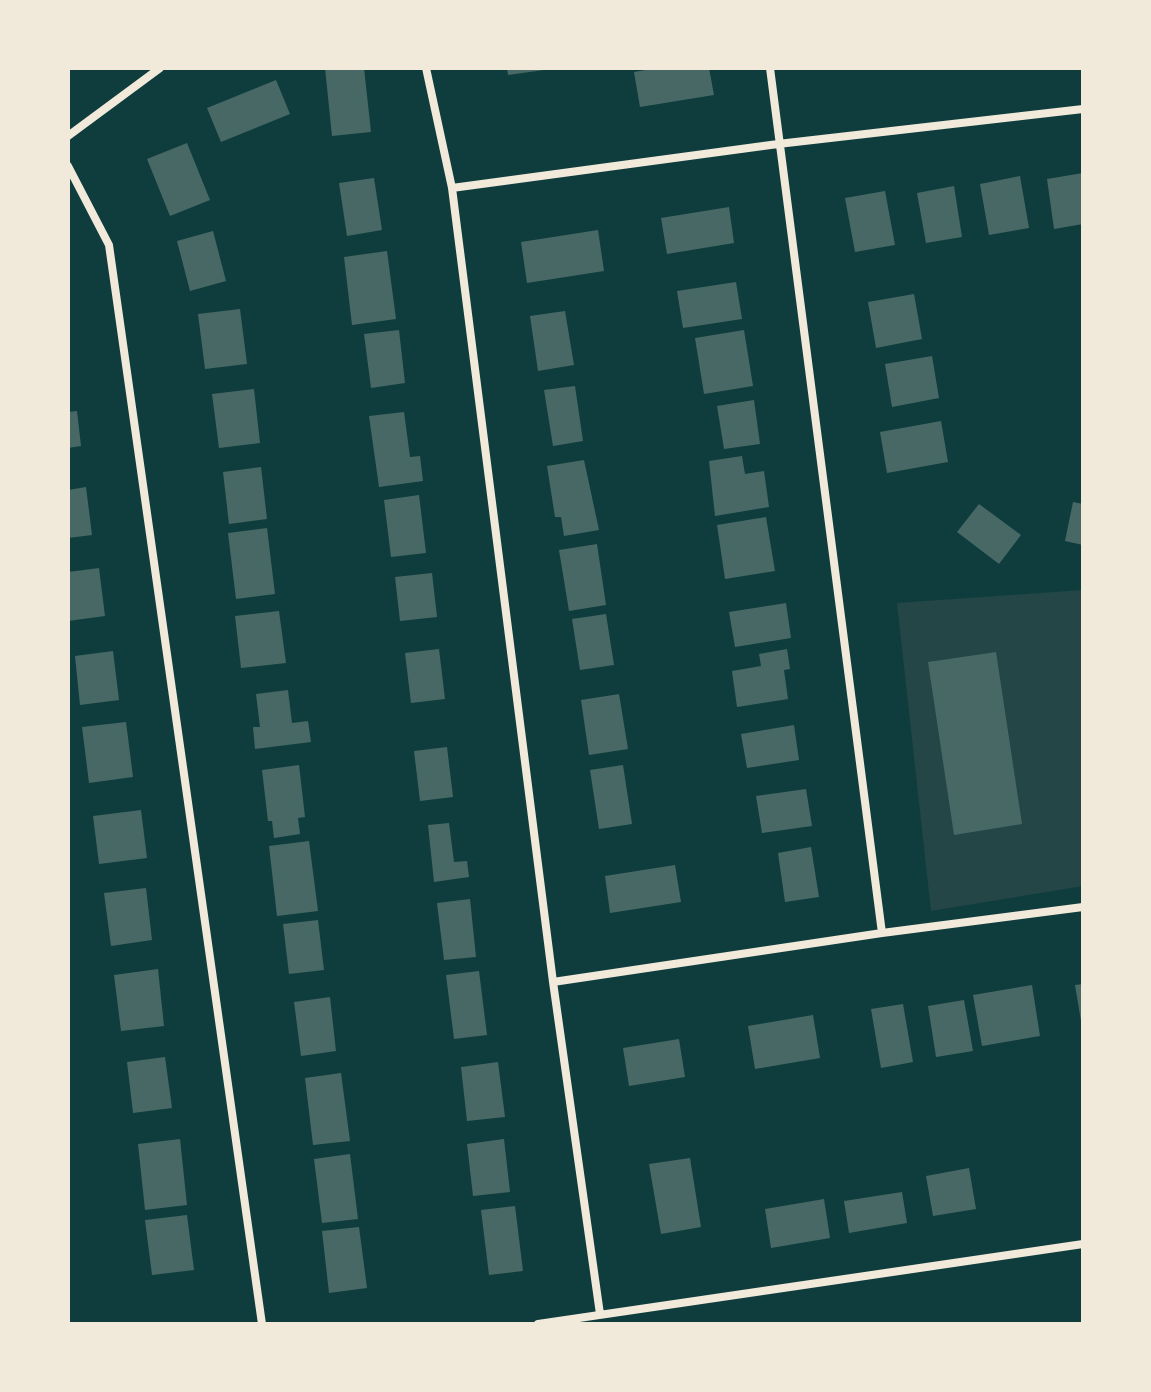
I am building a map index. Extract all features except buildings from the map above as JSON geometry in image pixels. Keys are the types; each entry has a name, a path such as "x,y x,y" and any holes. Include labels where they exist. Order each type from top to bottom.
{"street":[{"path":"68,136 160,68"},
{"path":"426,68 452,188 553,982 600,1314"},
{"path":"770,68 882,933"},
{"path":"452,188 778,144 1083,109"},
{"path":"68,166 109,245 262,1324"},
{"path":"553,982 882,933 1083,907"},
{"path":"538,1324 1083,1244"}],"shaded area":[{"path":"1083,590 1083,886 931,911 897,603"}]}
